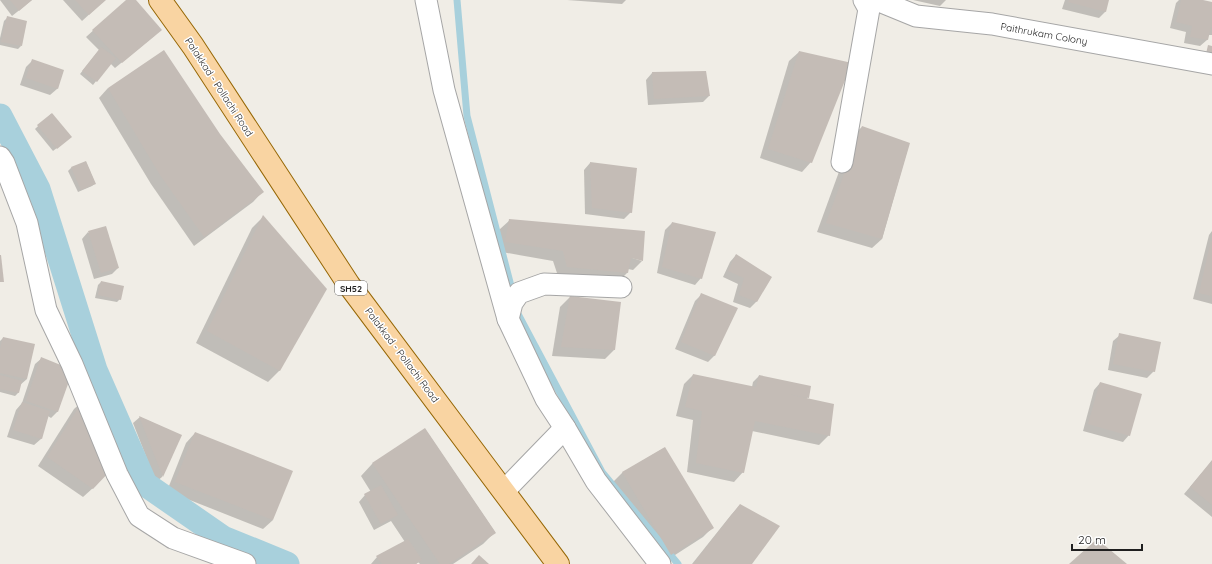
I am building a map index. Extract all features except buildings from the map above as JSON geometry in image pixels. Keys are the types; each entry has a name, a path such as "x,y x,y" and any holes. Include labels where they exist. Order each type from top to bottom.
{"main road":[{"name":"Palakkad - Pollachi Road","path":"160,0 193,46 349,285 558,564"}],"street":[{"path":"426,0 444,90 508,319 546,399 596,481 660,564"},
{"path":"842,162 869,9 864,0"},
{"name":"Paithrukam Colony","path":"877,0 916,16 992,24 1212,64"},
{"path":"0,156 27,223 46,310 72,364 117,474 139,516 173,538 245,564"},
{"path":"508,319 512,303 519,293 544,284 621,287"},
{"path":"504,491 565,428"}],"waterway":[{"path":"457,0 467,116 512,290"},
{"path":"0,116 38,189 95,370 145,484 223,538 287,564"},
{"path":"518,314 602,472 678,564"}]}
